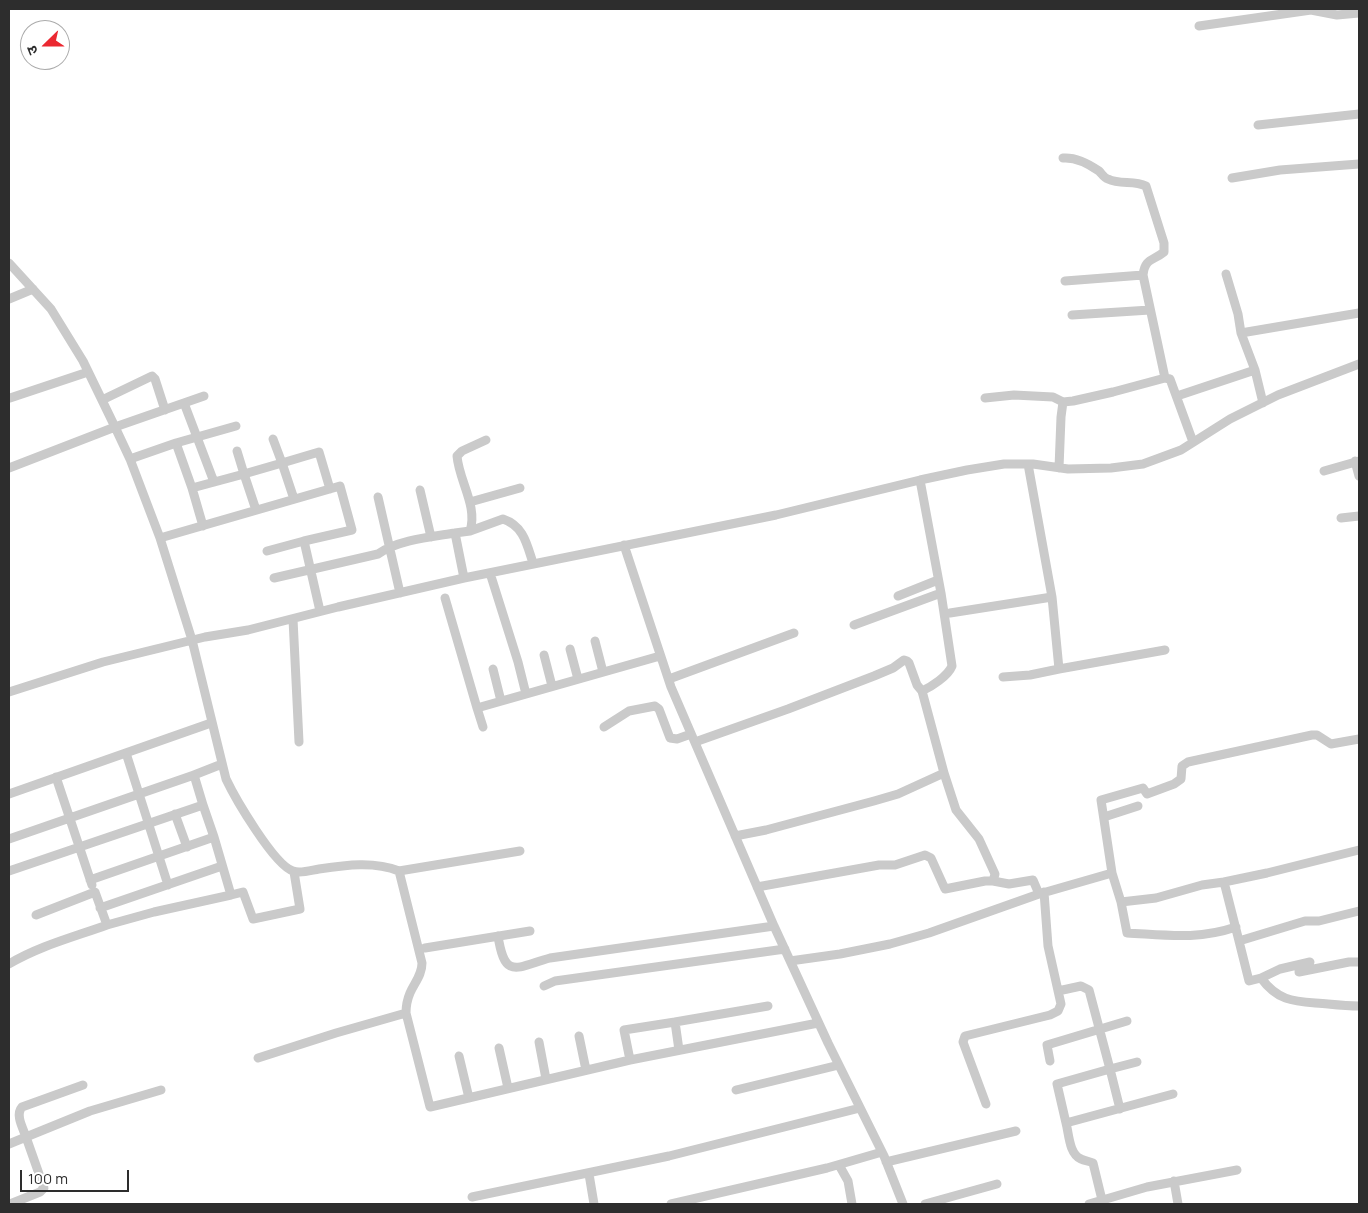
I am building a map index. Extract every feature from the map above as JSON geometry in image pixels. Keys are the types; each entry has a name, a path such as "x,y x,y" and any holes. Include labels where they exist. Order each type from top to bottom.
{"street":[{"path":"1199,26 1311,10 1337,15 1359,13"},
{"path":"1258,125 1359,114"},
{"path":"1063,158 1072,158 1082,162 1099,171 1107,179 1140,183 1146,186 1164,243 1164,252 1148,261 1144,266 1143,276 1165,378"},
{"path":"1232,178 1280,170 1359,164"},
{"path":"9,263 51,309 88,372 130,459 160,538 192,640 226,779 236,799 284,867 294,872 338,866 372,865 399,871 520,851"},
{"path":"1226,274 1238,314 1241,333 1255,370 1263,403"},
{"path":"1065,281 1143,276"},
{"path":"9,299 33,289"},
{"path":"1072,315 1150,310"},
{"path":"1241,333 1359,312"},
{"path":"9,692 103,662 192,640 248,630 533,563 784,513 920,480 1004,464 1028,464 1068,470 1143,464 1168,456 1230,419 1278,395 1359,364"},
{"path":"1178,396 1255,370"},
{"path":"10,398 88,372"},
{"path":"102,400 152,376 155,379 165,410"},
{"path":"985,398 1014,395 1053,397 1063,402 1073,401 1165,378 1170,379 1178,396 1193,442"},
{"path":"9,468 115,427 204,396"},
{"path":"1059,468 1063,402"},
{"path":"184,403 214,482"},
{"path":"130,459 176,443 236,426"},
{"path":"273,439 294,499"},
{"path":"470,531 473,521 470,502 460,475 457,456 462,451 486,440"},
{"path":"176,443 203,526"},
{"path":"237,451 256,510"},
{"path":"192,488 319,452 330,489"},
{"path":"1324,471 1357,461 1359,476"},
{"path":"1028,464 1052,597 1059,668"},
{"path":"920,480 941,593 952,666 950,671 937,682 922,691"},
{"path":"160,538 340,486 352,530 267,550"},
{"path":"470,502 520,488"},
{"path":"420,490 431,536"},
{"path":"378,497 400,593"},
{"path":"1341,518 1359,516"},
{"path":"274,578 378,554 388,547 431,536 470,531 503,519 510,521 522,532 533,563"},
{"path":"455,533 464,578"},
{"path":"304,541 320,612"},
{"path":"624,545 660,656 693,738 774,926 818,1023 882,1152 903,1204"},
{"path":"490,573 526,694"},
{"path":"898,596 938,580"},
{"path":"854,625 941,593"},
{"path":"950,613 1052,597"},
{"path":"445,598 483,727"},
{"path":"293,618 299,742"},
{"path":"669,679 794,633"},
{"path":"595,641 603,672"},
{"path":"570,649 578,679"},
{"path":"1003,677 1165,650"},
{"path":"544,655 552,686"},
{"path":"477,708 660,656"},
{"path":"604,727 629,712 655,706 659,709 670,738 693,738 780,713 874,676 907,660 917,685 922,691 956,810 979,839 995,874 993,882"},
{"path":"493,669 501,701"},
{"path":"9,794 211,723"},
{"path":"1236,927 1217,934 1203,936 1127,933 1121,902 1112,873 1102,800 1143,788 1147,794 1174,784 1181,779 1182,766 1188,762 1312,735 1317,735 1331,744 1359,740"},
{"path":"126,753 168,884"},
{"path":"9,839 222,764"},
{"path":"735,836 766,830 874,802 898,794 944,773"},
{"path":"194,775 231,895"},
{"path":"56,777 94,892 107,925"},
{"path":"9,871 203,805"},
{"path":"1104,816 1138,806"},
{"path":"175,814 187,847"},
{"path":"90,880 214,837"},
{"path":"1121,902 1156,898 1202,885 1267,873 1359,850"},
{"path":"757,887 879,865 895,865 925,855 931,858 945,889 985,881 1009,884 1033,880 1042,893 1048,946 1061,1004 1058,1011 1054,1014 965,1036 963,1042 986,1104"},
{"path":"100,908 222,866"},
{"path":"399,871 422,963 422,972 406,1002 406,1013 430,1107 630,1060 818,1023"},
{"path":"9,964 45,946 107,925 154,912 244,892 253,919 300,909 294,872"},
{"path":"790,961 840,954 906,940 1042,893 1112,873"},
{"path":"1224,882 1249,981 1310,962"},
{"path":"36,915 94,892"},
{"path":"1239,941 1306,921 1313,922 1359,911"},
{"path":"498,936 507,965 519,968 550,958 774,926"},
{"path":"425,948 530,931"},
{"path":"544,986 555,981 785,949"},
{"path":"1298,972 1349,962 1359,962"},
{"path":"1261,978 1268,988 1288,1000 1359,1006"},
{"path":"1058,991 1081,986 1089,990 1120,1109"},
{"path":"630,1060 624,1030 768,1006"},
{"path":"258,1058 406,1013"},
{"path":"675,1022 679,1050"},
{"path":"1050,1061 1047,1045 1127,1022"},
{"path":"579,1036 586,1070"},
{"path":"539,1042 546,1079"},
{"path":"499,1048 508,1088"},
{"path":"459,1056 469,1098"},
{"path":"1103,1202 1092,1164 1075,1154 1072,1148 1057,1084 1137,1062"},
{"path":"736,1090 839,1065"},
{"path":"10,1204 40,1192 44,1188 18,1115 18,1110 82,1085"},
{"path":"9,1144 90,1111 161,1090"},
{"path":"1066,1123 1173,1094"},
{"path":"472,1197 669,1156 860,1108"},
{"path":"886,1162 1016,1131"},
{"path":"671,1204 839,1165 882,1152"},
{"path":"839,1165 848,1181 852,1204"},
{"path":"1089,1204 1103,1202 1147,1187 1237,1170"},
{"path":"588,1174 594,1204"},
{"path":"1174,1181 1178,1204"},
{"path":"925,1204 997,1184"}]}
